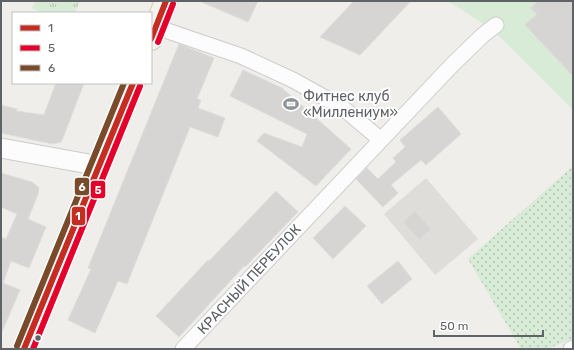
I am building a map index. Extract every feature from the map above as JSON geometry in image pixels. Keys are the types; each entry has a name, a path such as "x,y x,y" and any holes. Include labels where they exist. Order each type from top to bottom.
{"main road":[{"path":"153,33 166,1"},
{"path":"24,349 133,84"}],"street":[{"name":"КРАСНЫЙ ПЕРЕУЛОК","path":"183,349 483,34 496,25"},
{"path":"153,33 241,56 293,80 343,108 381,140"},
{"path":"1,148 100,166"}],"shaded area":[{"path":"426,178 478,239 435,275 384,214"}],"green space":[{"path":"36,1 80,1 75,12 41,12 32,8"},
{"path":"448,1 573,1 573,110 493,30"},
{"path":"573,166 573,338 548,349 521,349 468,259"}],"building":[{"path":"199,1 258,1 248,22"},
{"path":"354,1 411,1 360,55 320,37"},
{"path":"538,1 573,1 573,76 525,25 537,14 530,8"},
{"path":"179,44 214,58 197,99 201,100 198,108 225,118 218,137 190,127 127,284 118,281 95,333 68,320 91,269 88,268"},
{"path":"243,70 282,88 351,149 316,186 257,141 264,133 302,147 307,134 230,96"},
{"path":"56,84 84,84 61,142 53,144 1,133 1,105 17,109 16,111 44,115"},
{"path":"438,107 461,134 426,165 421,160 391,185 398,193 383,207 356,179 367,168 378,179 396,162 393,158 405,147 400,140"},
{"path":"1,173 32,182 39,188 28,219 46,227 29,268 11,261 3,283 20,290 1,334 1,237 6,239 17,214 1,207"},
{"path":"276,191 298,212 245,267 244,266 179,337 156,316 208,260 209,261"},
{"path":"345,206 366,226 333,259 313,238"},
{"path":"415,211 431,229 419,240 403,222"},
{"path":"398,261 412,279 382,304 367,286"}],"transit line":[{"name":"1","path":"152,36 166,1"},
{"name":"5","path":"158,42 173,4"},
{"name":"6","path":"17,346 124,84"},
{"name":"1","path":"24,349 133,84"},
{"name":"5","path":"33,349 140,86"}],"place":[{"name":"Фитнес клуб «Миллениум»","path":"291,104"}]}
